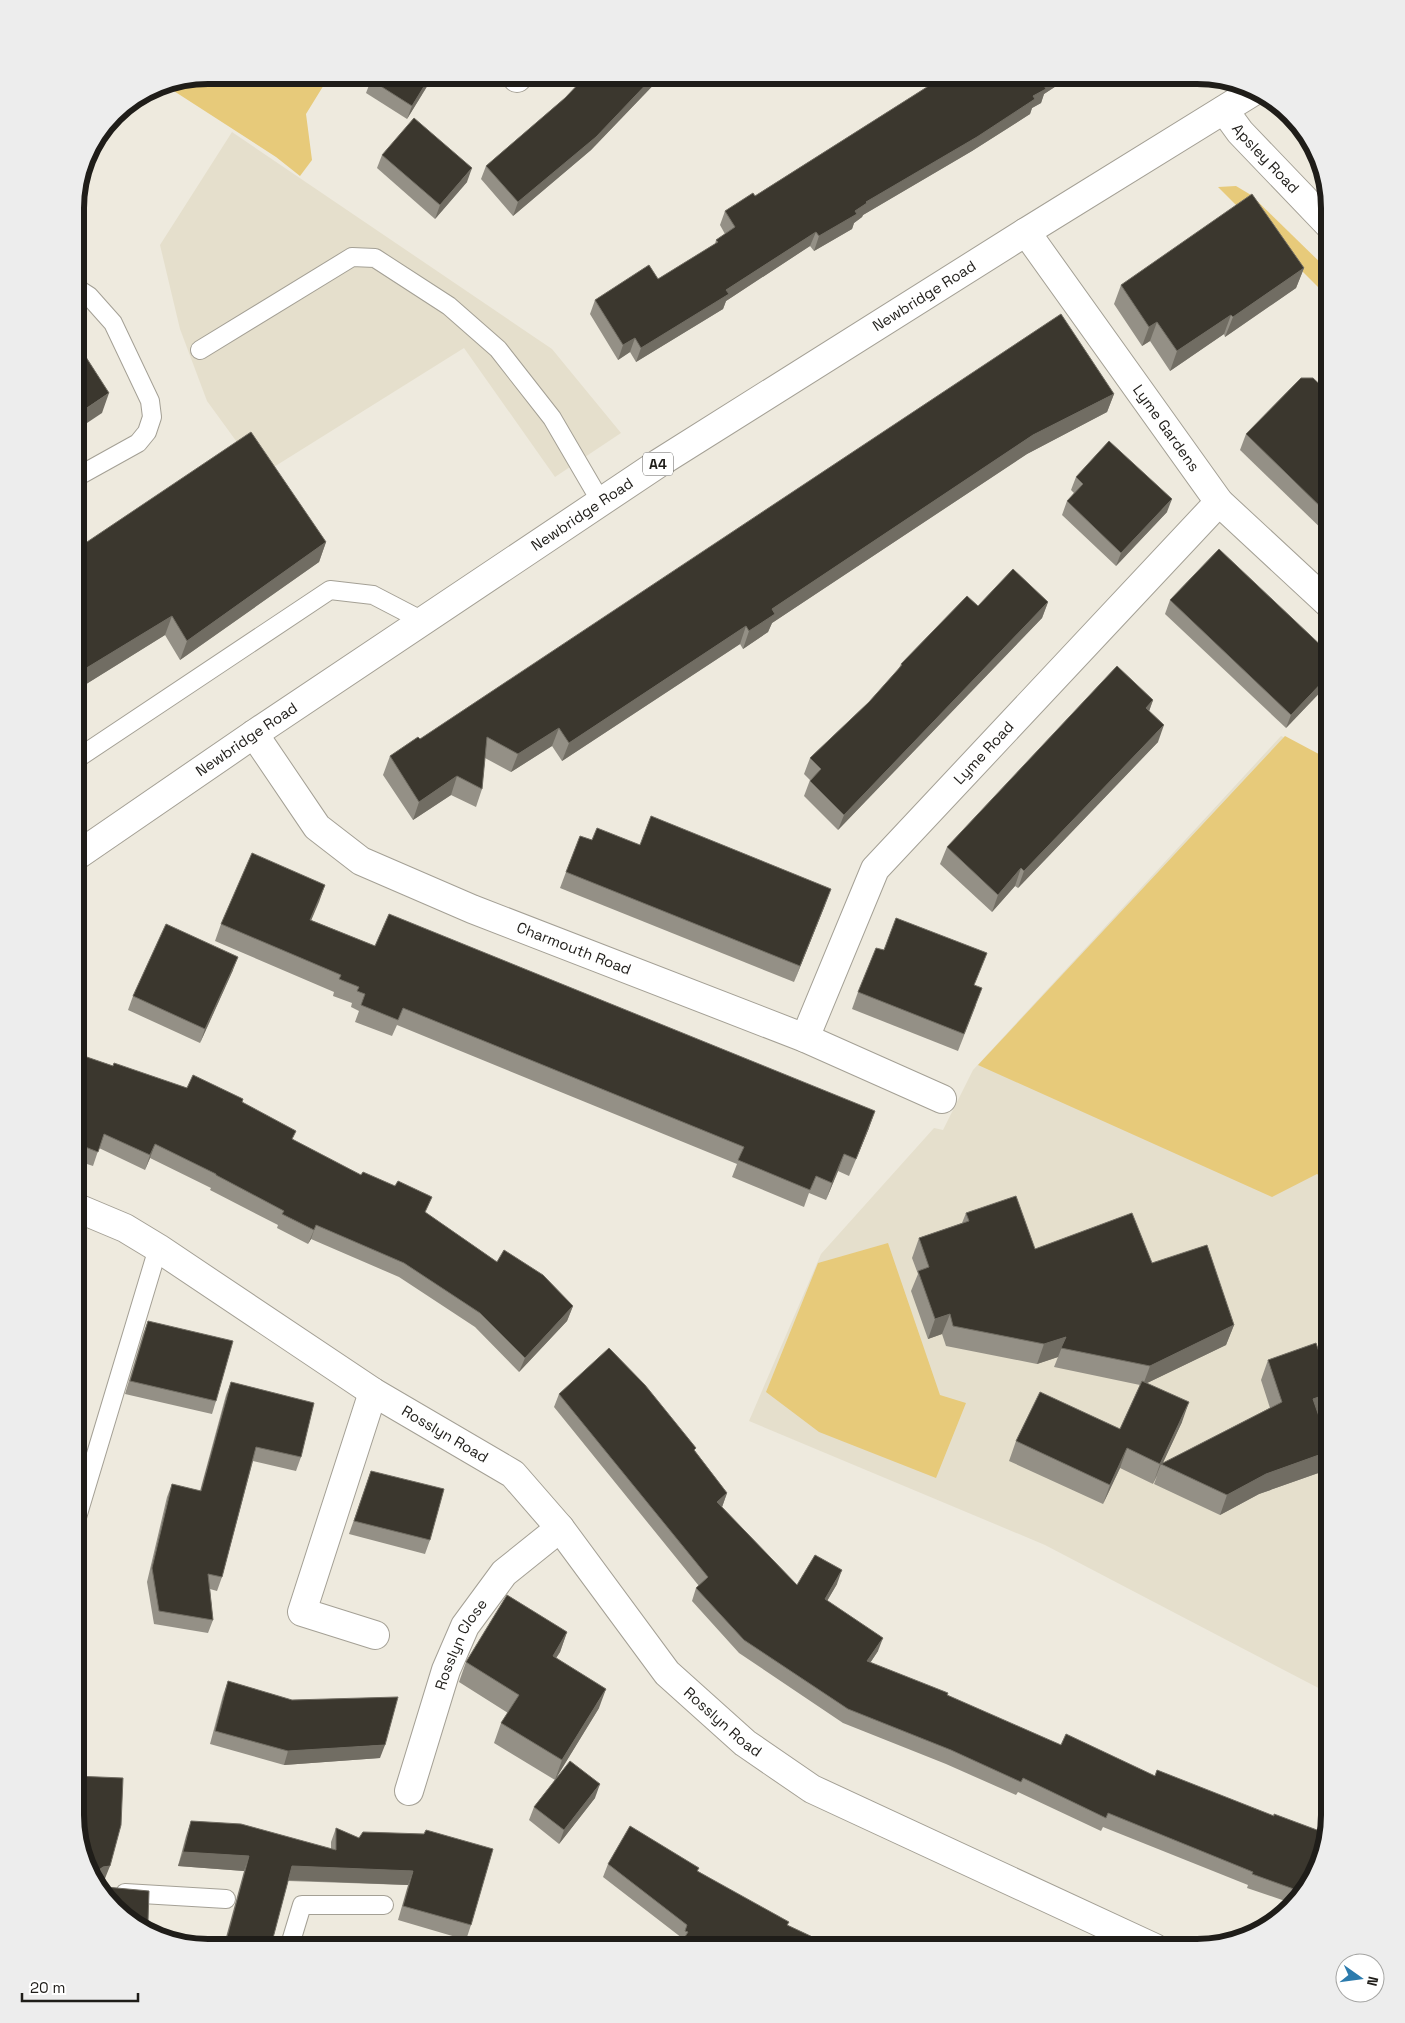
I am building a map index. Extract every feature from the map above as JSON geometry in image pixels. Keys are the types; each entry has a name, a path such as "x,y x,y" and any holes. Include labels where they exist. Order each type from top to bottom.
{"street":[{"name":"Newbridge Road","path":"84,851 254,734 659,463 1248,95"},
{"name":"Apsley Road","path":"1224,110 1240,132 1321,217"},
{"name":"Lyme Gardens","path":"1026,232 1219,502 1321,597"},
{"name":"Lyme Road","path":"805,1038 875,869 1219,502"},
{"name":"Charmouth Road","path":"254,734 318,827 361,861 472,909 805,1038 942,1099"},
{"name":"Rosslyn Road","path":"84,1211 125,1228 158,1248 373,1392 513,1474 560,1528 667,1672 745,1743 812,1789 1136,1939"},
{"path":"373,1392 302,1612 375,1635"},
{"name":"Rosslyn Close","path":"409,1791 446,1670 465,1626 504,1573 560,1528"}],"lane":[{"path":"200,350 352,258 375,258 449,306 498,349 552,418 601,502"},
{"path":"84,292 90,296 113,323 150,401 152,418 147,432 138,443 84,473"},
{"path":"84,754 330,590 373,595 423,622"},
{"path":"84,1494 158,1248"},
{"path":"112,1892 226,1899"},
{"path":"292,1939 302,1905 384,1905"}],"shaded area":[{"path":"208,84 324,84 306,114 312,160 300,176 276,157 171,89 183,86"},
{"path":"232,132 552,349 621,433 555,477 464,348 261,475 207,401 180,329 160,245"},
{"path":"1236,186 1251,195 1321,263 1321,290 1218,187"},
{"path":"1281,736 1321,756 1321,1689 1045,1545 749,1421 821,1254 934,1128 943,1130 973,1070"},
{"path":"1285,736 1321,755 1321,1177 1317,1174 1272,1197 978,1065"},
{"path":"888,1243 940,1395 966,1403 936,1478 819,1432 766,1392 818,1263"}],"building":[{"path":"377,84 425,84 412,106"},
{"path":"578,84 646,84 596,137 518,202 486,166 565,98"},
{"path":"932,84 1043,84 1046,89 1033,96 1035,99 977,137 866,202 855,211 857,214 819,236 816,232 726,290 729,294 641,348 635,338 623,345 595,300 649,265 658,279 718,242 716,240 735,227 725,211 753,193 755,196"},
{"path":"414,118 472,168 440,205 382,155"},
{"path":"1252,194 1304,268 1233,317 1231,315 1177,351 1157,322 1149,327 1121,285"},
{"path":"1061,314 1114,394 1033,435 772,609 775,614 749,631 746,626 569,743 559,728 518,754 487,737 482,789 457,776 419,802 390,756 418,737 420,739"},
{"path":"84,354 109,393 84,410"},
{"path":"1301,378 1313,378 1321,386 1321,507 1246,434"},
{"path":"251,432 326,542 187,641 172,616 84,670 84,544"},
{"path":"1109,441 1172,499 1121,553 1067,501 1083,484 1076,477"},
{"path":"1219,549 1321,645 1321,683 1291,715 1170,600"},
{"path":"1013,569 1048,602 844,815 810,781 821,769 810,758 869,702 901,664 967,596 978,606"},
{"path":"1117,666 1153,700 1146,708 1164,725 1024,871 1021,868 998,895 947,847"},
{"path":"651,816 831,889 800,966 566,872 580,836 592,840 597,828 640,845"},
{"path":"252,853 325,885 310,920 375,946 389,914 875,1111 856,1159 844,1154 832,1183 816,1176 810,1190 738,1160 744,1147 403,1008 398,1020 361,1005 365,994 357,991 359,987 339,979 341,975 221,924"},
{"path":"896,918 987,953 974,985 982,988 964,1034 858,992 876,948 884,950"},
{"path":"166,924 238,957 205,1029 133,996"},
{"path":"84,1056 113,1066 114,1063 187,1088 193,1075 243,1099 242,1102 296,1131 292,1139 361,1175 363,1172 395,1186 398,1181 432,1197 425,1212 497,1262 504,1250 543,1275 573,1306 525,1358 480,1313 404,1263 316,1225 314,1230 282,1214 284,1211 216,1174 155,1144 150,1155 104,1134 98,1152 84,1147"},
{"path":"1016,1196 1035,1249 1132,1213 1152,1263 1207,1245 1234,1325 1150,1366 1061,1348 1066,1337 1044,1344 953,1326 950,1314 935,1319 918,1271 929,1267 919,1238 969,1221 966,1213"},
{"path":"148,1321 233,1341 216,1401 130,1381"},
{"path":"1316,1343 1321,1358 1321,1396 1313,1399 1321,1422 1321,1454 1266,1474 1227,1495 1161,1464 1282,1402 1268,1360"},
{"path":"609,1348 645,1385 696,1448 694,1450 727,1493 717,1502 797,1585 815,1555 842,1570 825,1599 883,1638 867,1661 948,1693 947,1695 1061,1745 1066,1734 1155,1776 1157,1770 1274,1816 1274,1814 1320,1831 1312,1863 1297,1890 1252,1874 1253,1872 1108,1813 1106,1818 1023,1778 1021,1782 951,1750 848,1709 744,1640 696,1588 708,1577 559,1394"},
{"path":"1142,1381 1189,1402 1160,1464 1127,1448 1110,1485 1016,1441 1040,1392 1120,1429"},
{"path":"231,1382 314,1403 301,1457 256,1447 222,1577 208,1574 213,1620 159,1611 152,1568 172,1484 201,1491"},
{"path":"371,1471 444,1489 430,1540 354,1521"},
{"path":"507,1595 567,1632 553,1656 606,1689 562,1760 501,1723 519,1695 466,1662"},
{"path":"228,1681 292,1700 398,1697 385,1745 288,1751 215,1731"},
{"path":"570,1761 600,1784 564,1830 534,1807"},
{"path":"84,1776 123,1778 121,1825 110,1866 99,1870 98,1873 93,1863 85,1832"},
{"path":"191,1821 241,1824 336,1850 336,1828 359,1838 363,1832 424,1834 426,1830 493,1849 471,1925 403,1906 413,1871 292,1866 273,1938 277,1939 226,1939 249,1856 183,1852"},
{"path":"630,1826 699,1868 697,1871 789,1922 787,1925 817,1939 684,1939 688,1932 685,1931 687,1925 608,1864"},
{"path":"106,1887 149,1891 147,1924 132,1914"}]}
